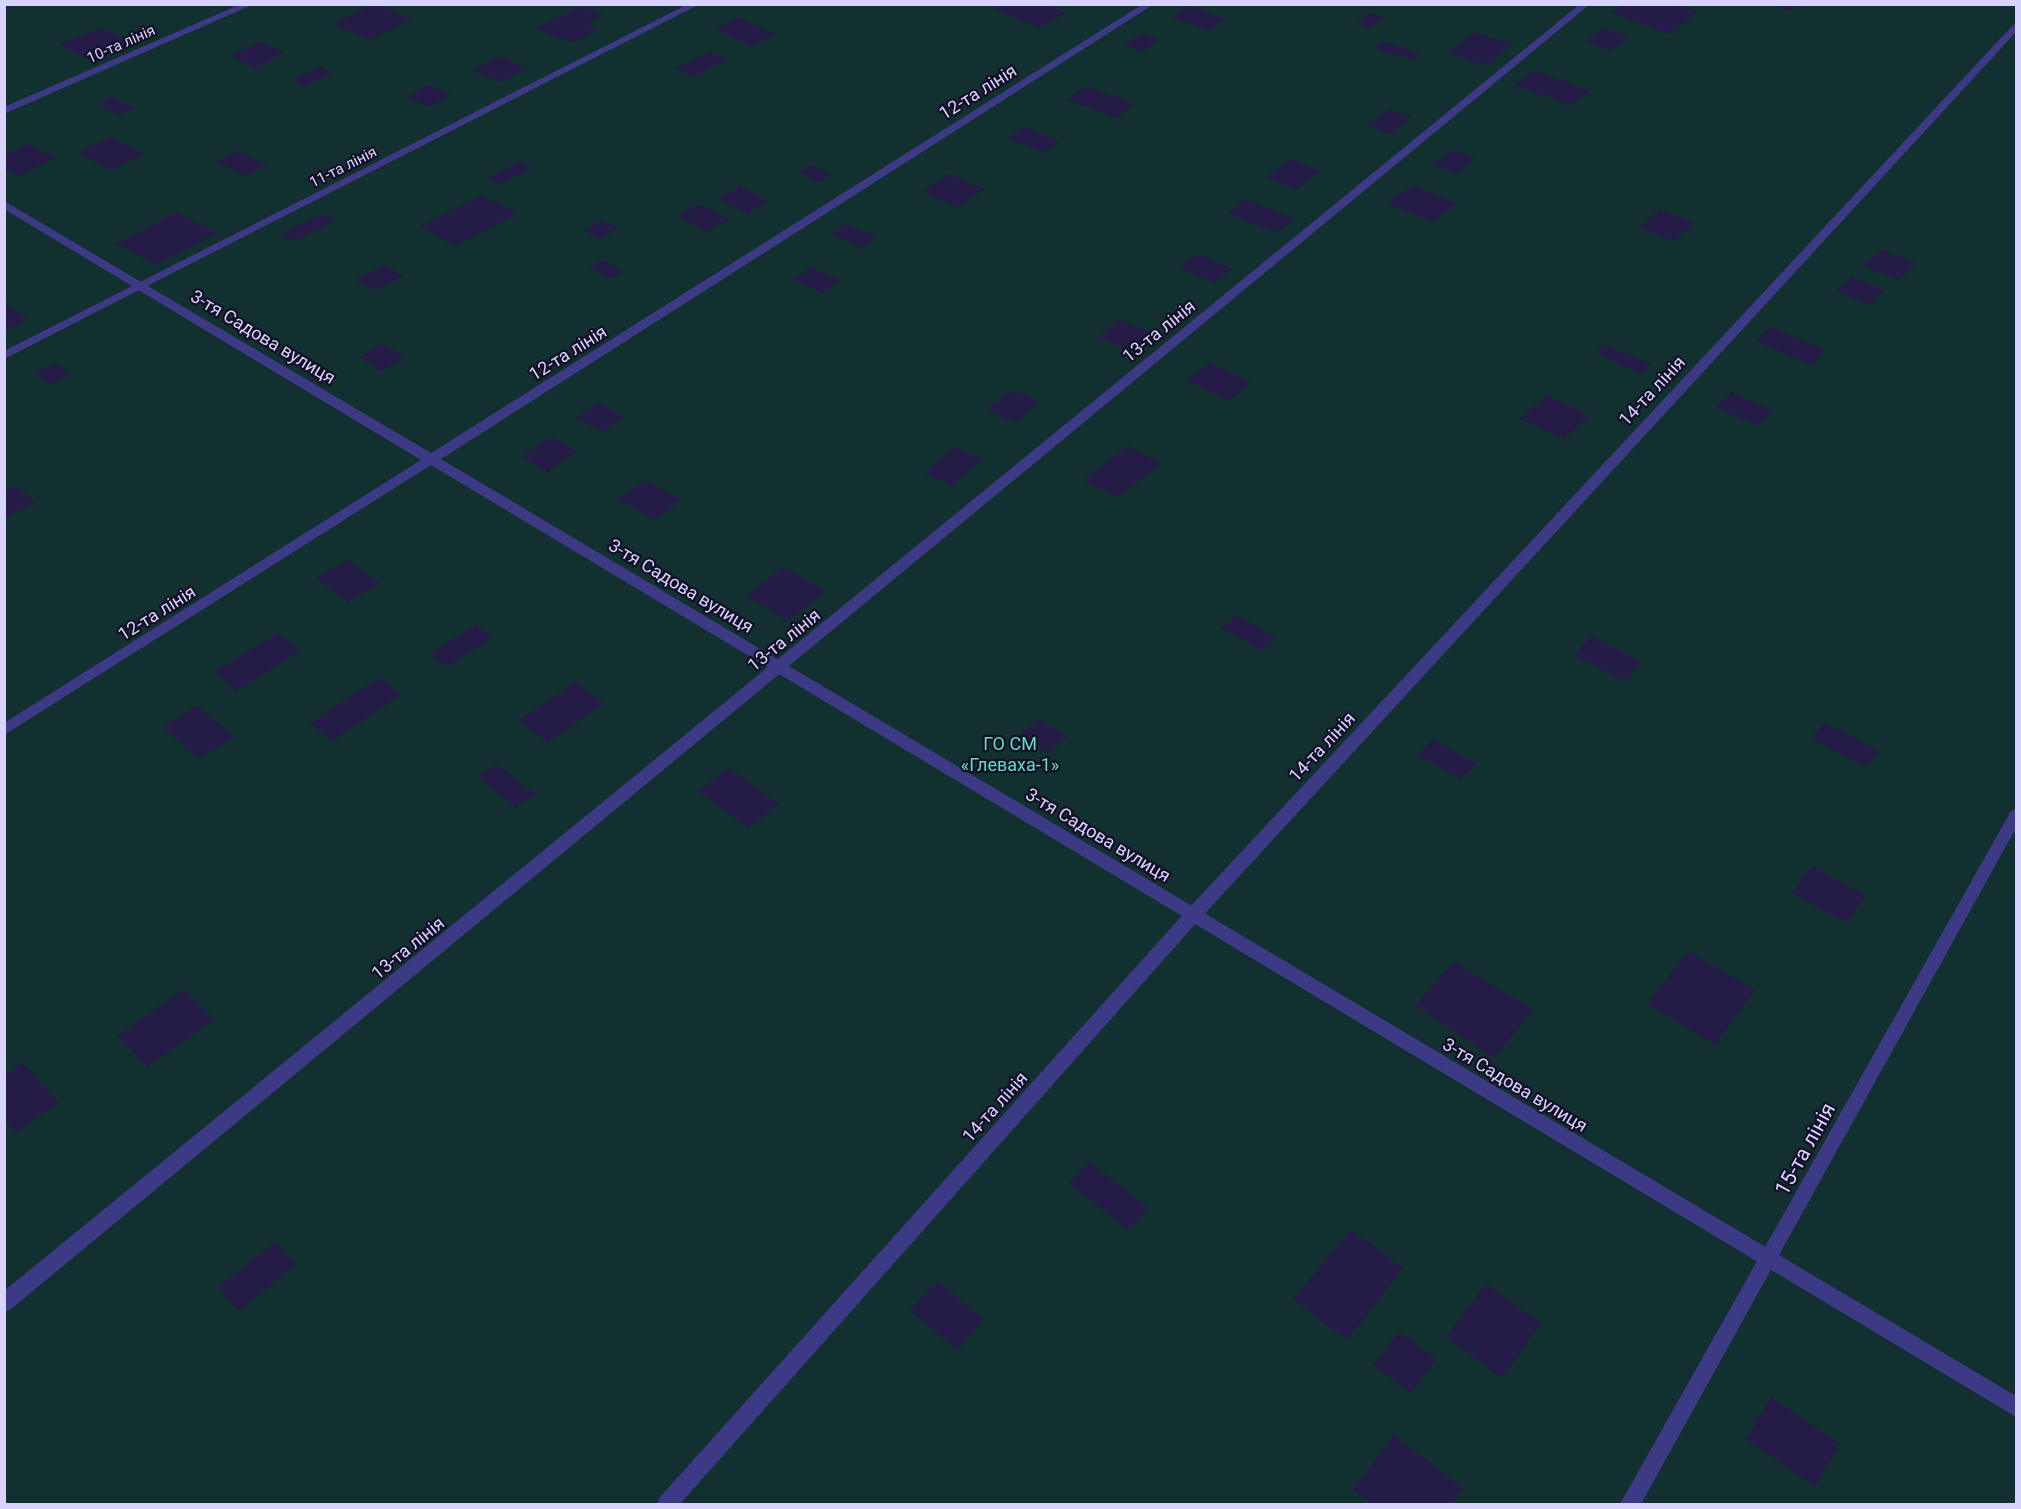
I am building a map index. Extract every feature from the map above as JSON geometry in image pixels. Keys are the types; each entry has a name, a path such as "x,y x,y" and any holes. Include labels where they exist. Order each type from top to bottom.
{"street":[{"name":"10-та лінія","path":"4,111 250,4"},
{"name":"11-та лінія","path":"4,356 696,4"},
{"name":"12-та лінія","path":"4,730 1150,4"},
{"name":"13-та лінія","path":"4,1303 1586,4"},
{"name":"14-та лінія","path":"667,1504 1193,915 2016,27"},
{"name":"3-тя Садова вулиця","path":"4,204 2016,1407"},
{"name":"15-та лінія","path":"1630,1504 1769,1260 2016,815"}],"green space":[{"name":"ГО СМ «Глеваха-1»","path":"5,5 2016,5 2016,1504 5,1504"}],"building":[{"path":"374,4 412,19 369,40 333,24"},
{"path":"1623,4 1677,4 1698,12 1670,34 1611,13"},
{"path":"1770,4 1797,4 1789,11"},
{"path":"1001,5 1044,5 1066,13 1039,28 993,9"},
{"path":"1189,6 1226,19 1209,31 1172,18"},
{"path":"581,7 603,15 586,24 598,30 572,43 534,28"},
{"path":"1371,12 1385,17 1370,28 1356,23"},
{"path":"738,17 775,34 751,46 715,29"},
{"path":"101,27 135,44 93,62 59,45"},
{"path":"1604,28 1629,37 1611,51 1585,41"},
{"path":"1474,32 1512,44 1487,66 1448,53"},
{"path":"1143,33 1160,39 1142,52 1124,46"},
{"path":"1383,41 1421,54 1413,60 1374,48"},
{"path":"260,42 285,53 255,68 230,56"},
{"path":"710,52 727,60 693,77 676,69"},
{"path":"500,56 527,68 500,82 473,70"},
{"path":"319,67 332,73 305,87 291,80"},
{"path":"1534,70 1590,91 1570,105 1514,85"},
{"path":"428,85 451,95 429,107 406,97"},
{"path":"1086,86 1135,104 1116,118 1067,100"},
{"path":"113,97 134,108 118,115 97,104"},
{"path":"1389,109 1412,116 1391,134 1367,126"},
{"path":"1024,127 1060,141 1044,153 1007,138"},
{"path":"111,137 145,154 111,170 78,153"},
{"path":"28,144 55,158 18,176 4,168 4,155"},
{"path":"1453,150 1476,159 1456,174 1433,164"},
{"path":"238,151 267,165 245,176 216,161"},
{"path":"1290,159 1321,171 1297,189 1266,178"},
{"path":"519,161 532,168 500,184 488,177"},
{"path":"811,165 832,175 819,183 798,172"},
{"path":"948,174 984,189 958,207 921,192"},
{"path":"1413,185 1458,203 1432,222 1387,203"},
{"path":"740,186 769,201 747,214 718,199"},
{"path":"482,195 517,214 454,246 420,226"},
{"path":"1245,199 1294,218 1277,233 1227,213"},
{"path":"700,204 729,219 706,232 677,216"},
{"path":"1660,209 1695,223 1674,241 1638,227"},
{"path":"177,212 217,233 156,265 116,243"},
{"path":"323,214 335,221 293,242 281,234"},
{"path":"602,220 618,229 599,239 584,230"},
{"path":"846,224 877,237 861,248 830,234"},
{"path":"1881,250 1916,263 1899,280 1863,266"},
{"path":"1197,254 1232,269 1215,283 1179,268"},
{"path":"603,260 624,272 611,279 589,267"},
{"path":"385,265 403,276 374,291 356,280"},
{"path":"811,267 841,280 822,293 793,280"},
{"path":"1851,277 1884,290 1870,305 1836,291"},
{"path":"6,303 28,319 4,330 4,304"},
{"path":"1119,320 1151,333 1130,351 1098,337"},
{"path":"1770,327 1826,350 1812,365 1756,341"},
{"path":"384,344 405,358 381,371 359,357"},
{"path":"1605,344 1651,364 1642,374 1595,353"},
{"path":"1210,362 1251,383 1228,401 1186,380"},
{"path":"56,363 72,374 50,385 35,373"},
{"path":"1012,390 1040,402 1015,423 987,410"},
{"path":"1731,392 1773,410 1759,426 1716,407"},
{"path":"1547,395 1590,415 1564,439 1520,419"},
{"path":"598,403 624,417 603,432 576,418"},
{"path":"551,437 577,451 548,472 522,457"},
{"path":"1128,446 1161,464 1117,498 1083,480"},
{"path":"955,447 982,460 951,486 924,473"},
{"path":"645,480 681,500 654,520 618,499"},
{"path":"16,486 36,502 4,518 4,492"},
{"path":"348,560 379,583 348,602 316,578"},
{"path":"783,567 826,591 789,621 746,596"},
{"path":"1236,615 1276,638 1262,651 1221,628"},
{"path":"476,625 493,637 446,667 430,654"},
{"path":"278,633 301,651 236,691 214,672"},
{"path":"1592,636 1642,662 1625,681 1574,655"},
{"path":"379,678 401,695 332,741 310,723"},
{"path":"575,682 604,703 548,743 519,721"},
{"path":"197,706 234,737 199,759 163,727"},
{"path":"1039,719 1067,737 1047,754 1019,736"},
{"path":"1824,723 1879,751 1866,767 1811,739"},
{"path":"1433,739 1476,764 1460,779 1418,755"},
{"path":"496,764 535,794 516,808 478,777"},
{"path":"729,768 779,804 748,828 698,791"},
{"path":"1812,866 1866,896 1846,923 1792,893"},
{"path":"1688,951 1755,990 1715,1045 1647,1004"},
{"path":"1454,961 1533,1010 1494,1058 1415,1006"},
{"path":"183,989 214,1019 148,1067 118,1036"},
{"path":"23,1063 59,1103 16,1133 4,1120 4,1076"},
{"path":"1089,1162 1149,1208 1128,1230 1069,1183"},
{"path":"1351,1230 1403,1268 1347,1340 1293,1299"},
{"path":"275,1242 296,1264 239,1311 218,1288"},
{"path":"937,1281 984,1320 957,1350 910,1310"},
{"path":"1486,1284 1541,1323 1502,1378 1446,1337"},
{"path":"1399,1332 1437,1359 1411,1393 1373,1365"},
{"path":"1771,1397 1840,1444 1815,1487 1746,1439"},
{"path":"1394,1435 1462,1488 1451,1504 1371,1504 1353,1490"}]}
